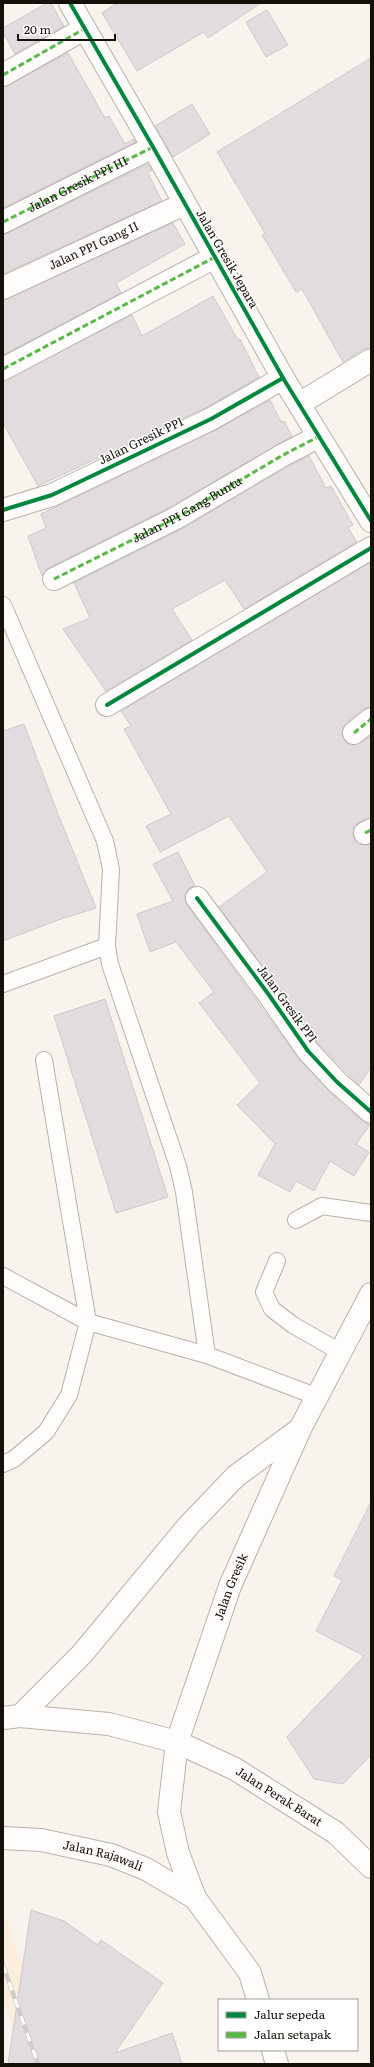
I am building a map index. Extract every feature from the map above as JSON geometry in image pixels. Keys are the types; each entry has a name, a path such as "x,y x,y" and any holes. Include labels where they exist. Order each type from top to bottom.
{"main road":[{"name":"Jalan Gresik Jepara","path":"70,3 283,378 371,521"},
{"path":"3,75 84,29"},
{"name":"Jalan Gresik PPI III","path":"3,222 153,147"},
{"name":"Jalan PPI Gang II","path":"3,288 184,204"},
{"path":"3,369 215,257"},
{"path":"299,404 371,360"},
{"name":"Jalan Gresik PPI","path":"3,510 59,492 211,419 283,378"},
{"name":"Jalan PPI Gang Buntu","path":"54,579 176,518 318,437"},
{"path":"107,705 371,548"},
{"path":"354,733 371,719"},
{"name":"Jalan Gresik PPI","path":"196,898 269,995 308,1051 337,1082 371,1112"},
{"name":"Jalan Gresik","path":"195,1898 178,1853 169,1812 177,1742 230,1586 300,1429 369,1305"},
{"path":"12,1717 82,1654 189,1525 236,1476 300,1429"},
{"path":"12,1717 109,1724 177,1742"},
{"name":"Jalan Perak Barat","path":"177,1742 236,1768 336,1833 371,1867"},
{"name":"Jalan Rajawali","path":"3,1838 41,1840 111,1855 146,1870 195,1898"},
{"path":"195,1898 250,1973 258,1999"},
{"path":"273,2051 277,2064"}],"lane":[{"path":"3,605 105,841 111,869 107,946 110,964 178,1166 184,1192 208,1355"},
{"path":"3,984 107,946"},
{"path":"3,1464 14,1460 46,1432 69,1395 88,1322 44,1060"},
{"path":"296,1220 322,1206 371,1213"},
{"path":"277,1261 264,1292 272,1309 293,1325 342,1353"},
{"path":"3,1276 88,1322 208,1355 318,1397"}],"shaded area":[{"path":"3,1909 57,2064 25,2064 3,2002"}],"building":[{"path":"47,3 51,3 64,26 15,54 3,32 3,28"},
{"path":"117,3 261,3 208,38 204,32 137,71 102,13"},
{"path":"267,10 288,45 266,57 246,22"},
{"path":"68,53 105,118 109,116 125,144 134,139 136,142 3,208 3,88"},
{"path":"371,58 371,348 364,349 343,362 302,289 296,292 262,235 265,233 217,152"},
{"path":"192,104 210,134 173,157 155,126"},
{"path":"148,164 152,170 148,173 162,201 3,274 3,235"},
{"path":"173,223 185,244 116,283 121,293 3,355 3,300"},
{"path":"213,296 238,340 240,339 259,377 205,408 38,486 3,423 3,381 132,315 142,336"},
{"path":"270,400 281,422 284,421 292,436 170,507 48,568 42,576 28,536 46,528 41,514 216,430"},
{"path":"309,456 326,488 331,486 353,525 348,528 357,542 244,609 225,580 172,609 192,640 106,691 63,629 90,618 74,583 182,529 289,466"},
{"path":"369,563 371,566 371,707 363,709 342,728 342,735 349,745 356,745 371,735 371,818 359,822 354,826 353,833 354,839 358,844 371,844 371,1067 359,1085 318,1043 219,907 267,872 229,816 160,852 146,826 171,814 124,729 131,726 121,711"},
{"path":"24,724 96,908 61,919 3,941 3,731"},
{"path":"178,852 195,886 189,888 185,893 187,905 299,1059 345,1107 370,1125 356,1144 369,1152 354,1176 330,1161 314,1191 296,1181 290,1192 258,1175 275,1144 237,1105 260,1083 199,1003 214,992 176,942 150,952 137,914 173,901 153,864"},
{"path":"105,999 168,1197 116,1213 54,1016"},
{"path":"371,1502 371,1755 343,1784 314,1779 287,1737 364,1656 316,1631 342,1580 334,1576"},
{"path":"31,1910 64,1921 98,1945 101,1940 163,1983 115,2053 172,2033 182,2064 8,2064"}],"railway":[{"path":"3,1965 38,2064"}],"marked path":[{"path":"3,75 84,29"},
{"path":"3,222 153,147"},
{"path":"3,369 215,257"},
{"path":"54,579 176,518 283,455 318,437"},
{"path":"354,733 371,719"},
{"path":"365,833 371,830"}],"cycle path":[{"path":"70,3 283,378 371,521"},
{"path":"3,510 52,495 211,419 283,378"},
{"path":"107,705 371,548"},
{"path":"197,898 269,995 308,1051 337,1082 371,1112"}]}
